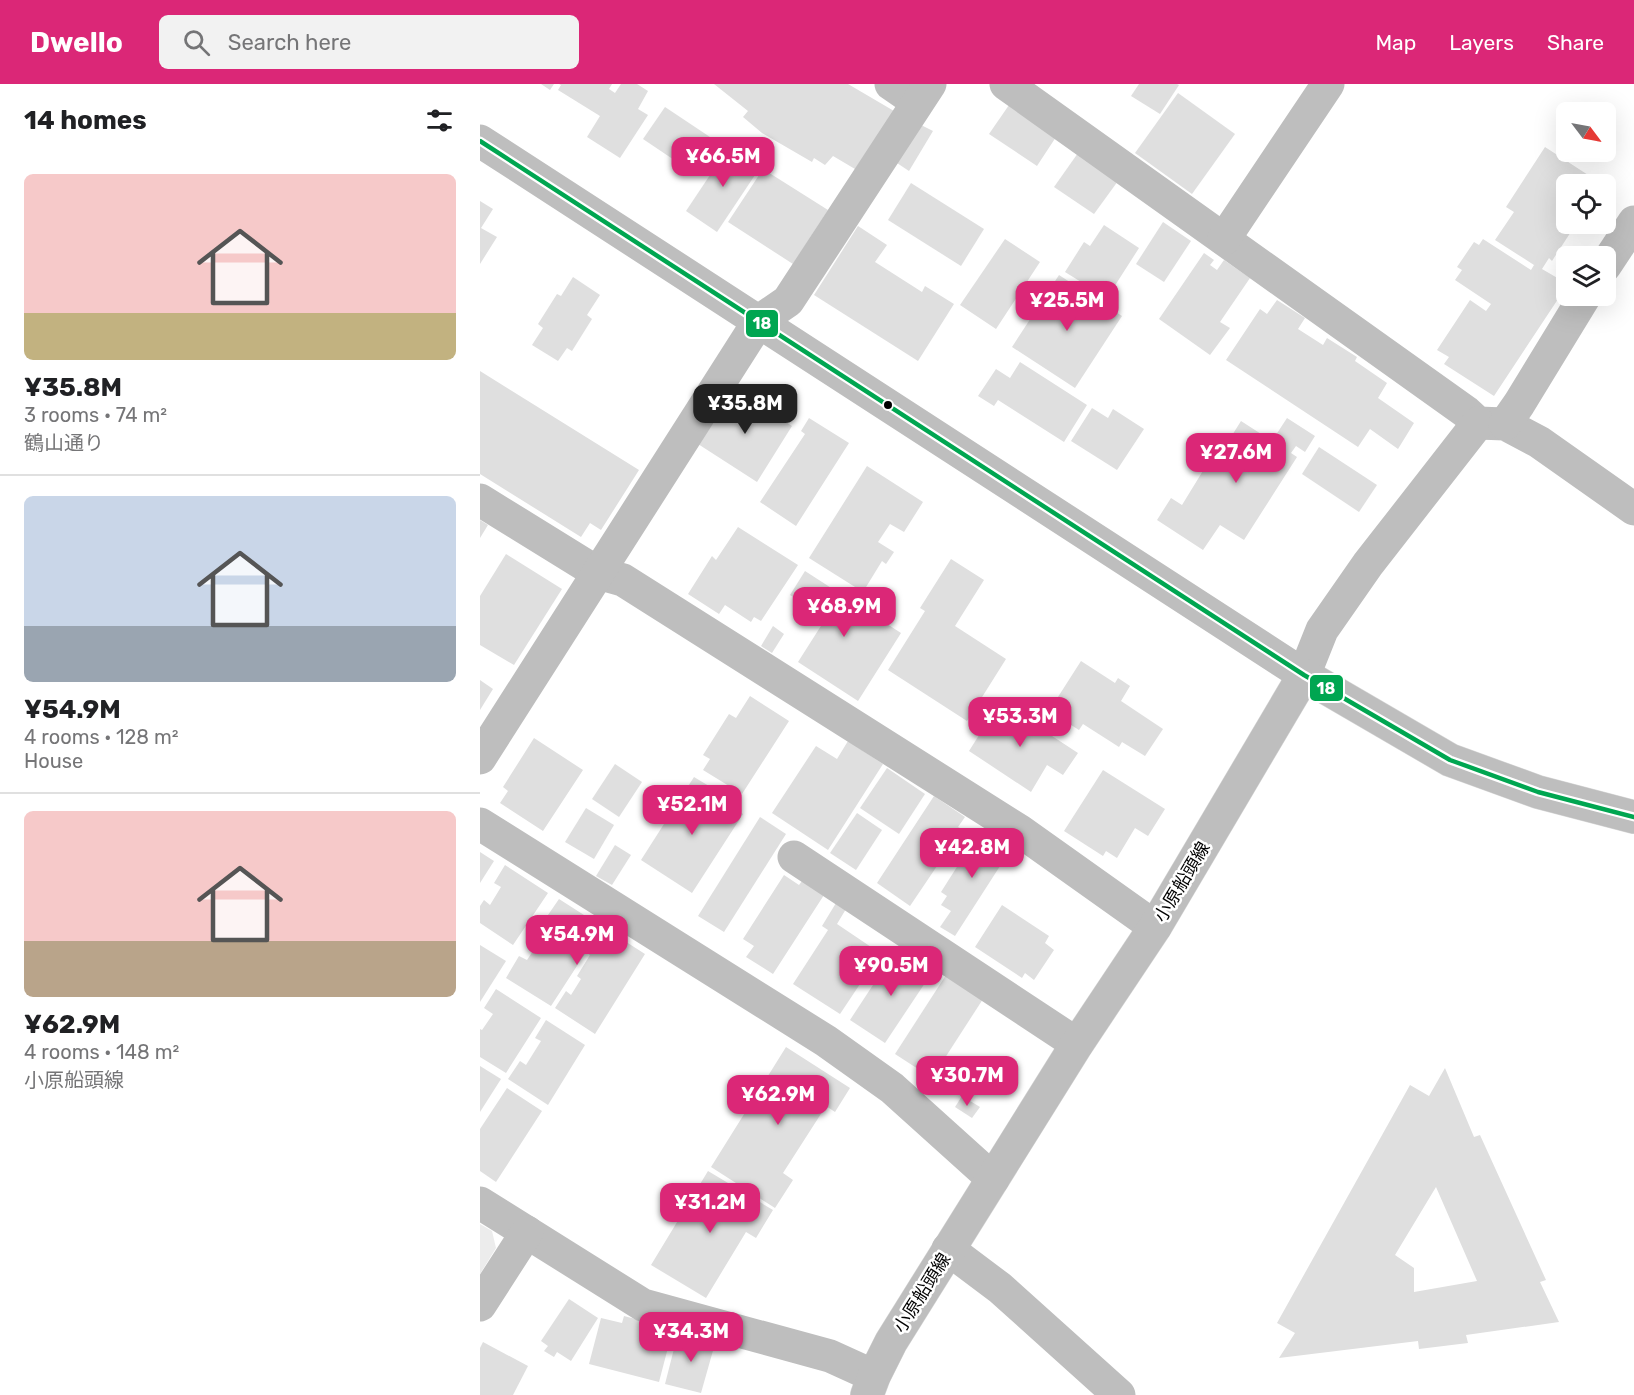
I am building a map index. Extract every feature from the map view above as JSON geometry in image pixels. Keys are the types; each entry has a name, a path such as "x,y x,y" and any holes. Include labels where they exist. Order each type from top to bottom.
{"street":[{"path":"1006,84 1466,412 1539,442 1634,509"},
{"path":"1224,239 1328,84"},
{"path":"480,758 759,321 788,301 913,90"},
{"path":"480,141 1304,675 1450,760 1538,792 1634,817"},
{"path":"1616,249 1634,222"},
{"name":"小原船頭線","path":"870,1386 891,1342 948,1249 1077,1044 1155,927 1304,675 1322,630 1368,564 1492,424 1519,404 1579,306"},
{"path":"480,500 598,573 623,580 1000,819 1155,927"},
{"path":"480,824 826,1041 892,1088 993,1179"},
{"path":"794,857 1077,1044"},
{"path":"480,1203 643,1305 830,1356 870,1386"},
{"path":"480,1305 527,1232"},
{"path":"948,1249 1000,1288 1119,1395"}],"shaded area":[{"path":"480,1224 492,1231 496,1248 480,1274"}],"building":[{"path":"541,84 554,84 550,90"},
{"path":"559,84 612,84 609,89 615,93 621,84 637,84 648,91 638,109 648,115 620,158 587,137 600,116 558,90 561,85"},
{"path":"714,84 848,84 894,111 855,169 833,156 825,165 814,158 812,162 762,133 743,117 748,111"},
{"path":"1139,84 1179,85 1160,114 1131,96"},
{"path":"1178,93 1235,134 1192,194 1135,153"},
{"path":"1009,105 1056,137 1037,166 989,134"},
{"path":"665,107 710,137 689,170 643,139"},
{"path":"921,125 933,131 909,171 897,163"},
{"path":"730,145 761,166 717,232 686,211"},
{"path":"1545,147 1556,154 1556,162 1568,162 1587,174 1556,174 1556,234 1570,234 1562,246 1556,246 1556,255 1552,261 1549,258 1542,269 1556,277 1556,302 1494,396 1444,364 1449,357 1437,350 1470,300 1486,311 1491,304 1455,280 1462,270 1457,267 1474,242 1479,245 1483,239 1531,270 1534,265 1495,240 1514,212 1506,207"},
{"path":"1078,153 1118,181 1094,214 1054,187"},
{"path":"763,169 828,210 793,264 728,222"},
{"path":"911,183 984,229 961,266 888,220"},
{"path":"480,201 493,209 481,228 497,237 480,264"},
{"path":"1163,222 1191,241 1164,282 1136,264"},
{"path":"1104,225 1139,248 1107,298 1065,272 1084,242 1090,246"},
{"path":"858,226 887,245 875,262 922,292 925,286 954,304 918,361 814,295"},
{"path":"1005,239 1040,262 996,329 960,305"},
{"path":"1204,253 1214,260 1210,265 1217,270 1224,260 1250,278 1220,322 1230,328 1210,355 1159,319"},
{"path":"1059,275 1122,316 1075,388 1012,347"},
{"path":"573,277 600,295 587,315 592,319 572,351 567,348 558,361 532,345 543,328 538,324 557,294 561,296"},
{"path":"1277,300 1305,318 1298,329 1323,345 1327,338 1357,357 1355,361 1387,383 1378,398 1414,423 1398,449 1370,429 1358,447 1226,360 1260,309 1267,314"},
{"path":"1020,362 1087,405 1064,442 998,400 994,406 978,396 996,369 1010,378"},
{"path":"480,371 639,470 601,530 590,523 581,537 480,474"},
{"path":"734,388 792,426 757,482 698,444"},
{"path":"1092,408 1108,418 1113,409 1144,429 1117,470 1071,441"},
{"path":"809,418 849,443 796,526 760,502 805,434 801,431"},
{"path":"1287,418 1315,436 1305,452 1296,446 1291,453 1297,457 1244,540 1220,525 1203,550 1157,520 1171,498 1182,505 1209,461 1214,464 1241,421 1272,441"},
{"path":"1319,447 1377,485 1359,512 1302,474"},
{"path":"867,466 923,502 904,532 890,524 878,542 894,552 886,564 882,561 863,592 809,558"},
{"path":"480,520 488,525 480,538"},
{"path":"738,527 798,565 761,621 754,617 751,622 725,605 719,614 688,594 712,556 716,560"},
{"path":"506,554 562,589 514,665 480,645 480,596"},
{"path":"951,559 984,580 955,626 1006,659 967,721 888,670 925,611 920,608"},
{"path":"805,571 901,633 858,701 798,662 826,618 790,595"},
{"path":"773,626 784,634 772,653 761,646"},
{"path":"1081,661 1115,683 1118,678 1130,686 1121,701 1163,729 1145,756 1122,742 1119,747 1083,724 1079,730 1049,711"},
{"path":"480,680 493,689 480,710"},
{"path":"750,696 789,721 742,794 703,770 710,759 703,755 729,714 736,718"},
{"path":"1000,702 1078,753 1063,775 1047,765 1031,792 969,751"},
{"path":"534,738 583,770 543,831 500,803 508,791 503,787"},
{"path":"848,741 883,764 828,850 772,813 816,746 837,759"},
{"path":"615,764 642,782 619,817 592,799"},
{"path":"887,768 925,794 899,834 860,808"},
{"path":"1103,770 1165,809 1148,836 1135,828 1117,858 1106,851 1103,856 1064,831"},
{"path":"694,777 719,792 716,797 743,814 692,893 641,860"},
{"path":"934,796 965,817 958,827 962,829 910,906 877,883"},
{"path":"586,808 614,825 594,859 565,842"},
{"path":"857,813 882,830 856,870 830,853"},
{"path":"760,817 786,834 724,932 698,916"},
{"path":"981,829 1011,849 955,936 940,927 951,911 941,905 947,896 941,892"},
{"path":"615,845 631,855 612,885 596,876"},
{"path":"480,852 494,861 480,883"},
{"path":"505,865 548,893 513,945 480,923 480,906 484,900 490,905 501,887 494,883"},
{"path":"784,875 799,885 802,881 824,895 773,974 746,957 754,946 743,939"},
{"path":"559,899 645,954 595,1034 555,1008 566,991 571,995 581,979 577,976 590,955 586,952 551,1006 506,978 519,956 527,960 537,945 530,941"},
{"path":"836,903 846,909 837,924 877,951 863,973 866,975 840,1014 793,984 828,930 822,926"},
{"path":"1002,905 1049,936 1045,943 1054,950 1034,980 1025,973 1022,978 975,947"},
{"path":"480,945 506,961 480,1002"},
{"path":"892,956 907,967 913,958 933,971 885,1043 850,1020"},
{"path":"946,975 983,999 932,1078 895,1054"},
{"path":"496,989 541,1018 506,1073 480,1057 480,1029 482,1030 493,1014 484,1008"},
{"path":"546,1020 585,1045 548,1105 508,1079 520,1061 526,1065 541,1041 535,1038"},
{"path":"786,1047 850,1088 835,1112 826,1106 783,1173 793,1180 775,1208 711,1167"},
{"path":"480,1066 501,1079 480,1112"},
{"path":"1445,1068 1474,1137 1480,1135 1546,1280 1540,1282 1559,1322 1466,1335 1468,1343 1419,1349 1418,1341 1279,1358 1295,1333 1277,1323 1410,1085 1429,1096","holes":["1436,1187 1477,1281 1414,1292 1414,1268 1395,1255"]},
{"path":"507,1088 542,1111 496,1182 480,1171 480,1129"},
{"path":"962,1096 980,1107 972,1118 955,1107"},
{"path":"708,1171 773,1210 756,1238 746,1232 706,1298 651,1265"},
{"path":"569,1299 598,1318 571,1361 557,1352 554,1357 544,1351 548,1346 541,1341"},
{"path":"624,1316 643,1321 640,1329 671,1336 659,1382 589,1364 601,1318 622,1323"},
{"path":"686,1333 716,1340 701,1393 665,1384 676,1341 683,1342"},
{"path":"483,1342 528,1366 513,1395 480,1395 480,1348"}],"transit line":[{"name":"18","path":"480,141 1304,675 1450,760 1538,792 1634,817"}]}
